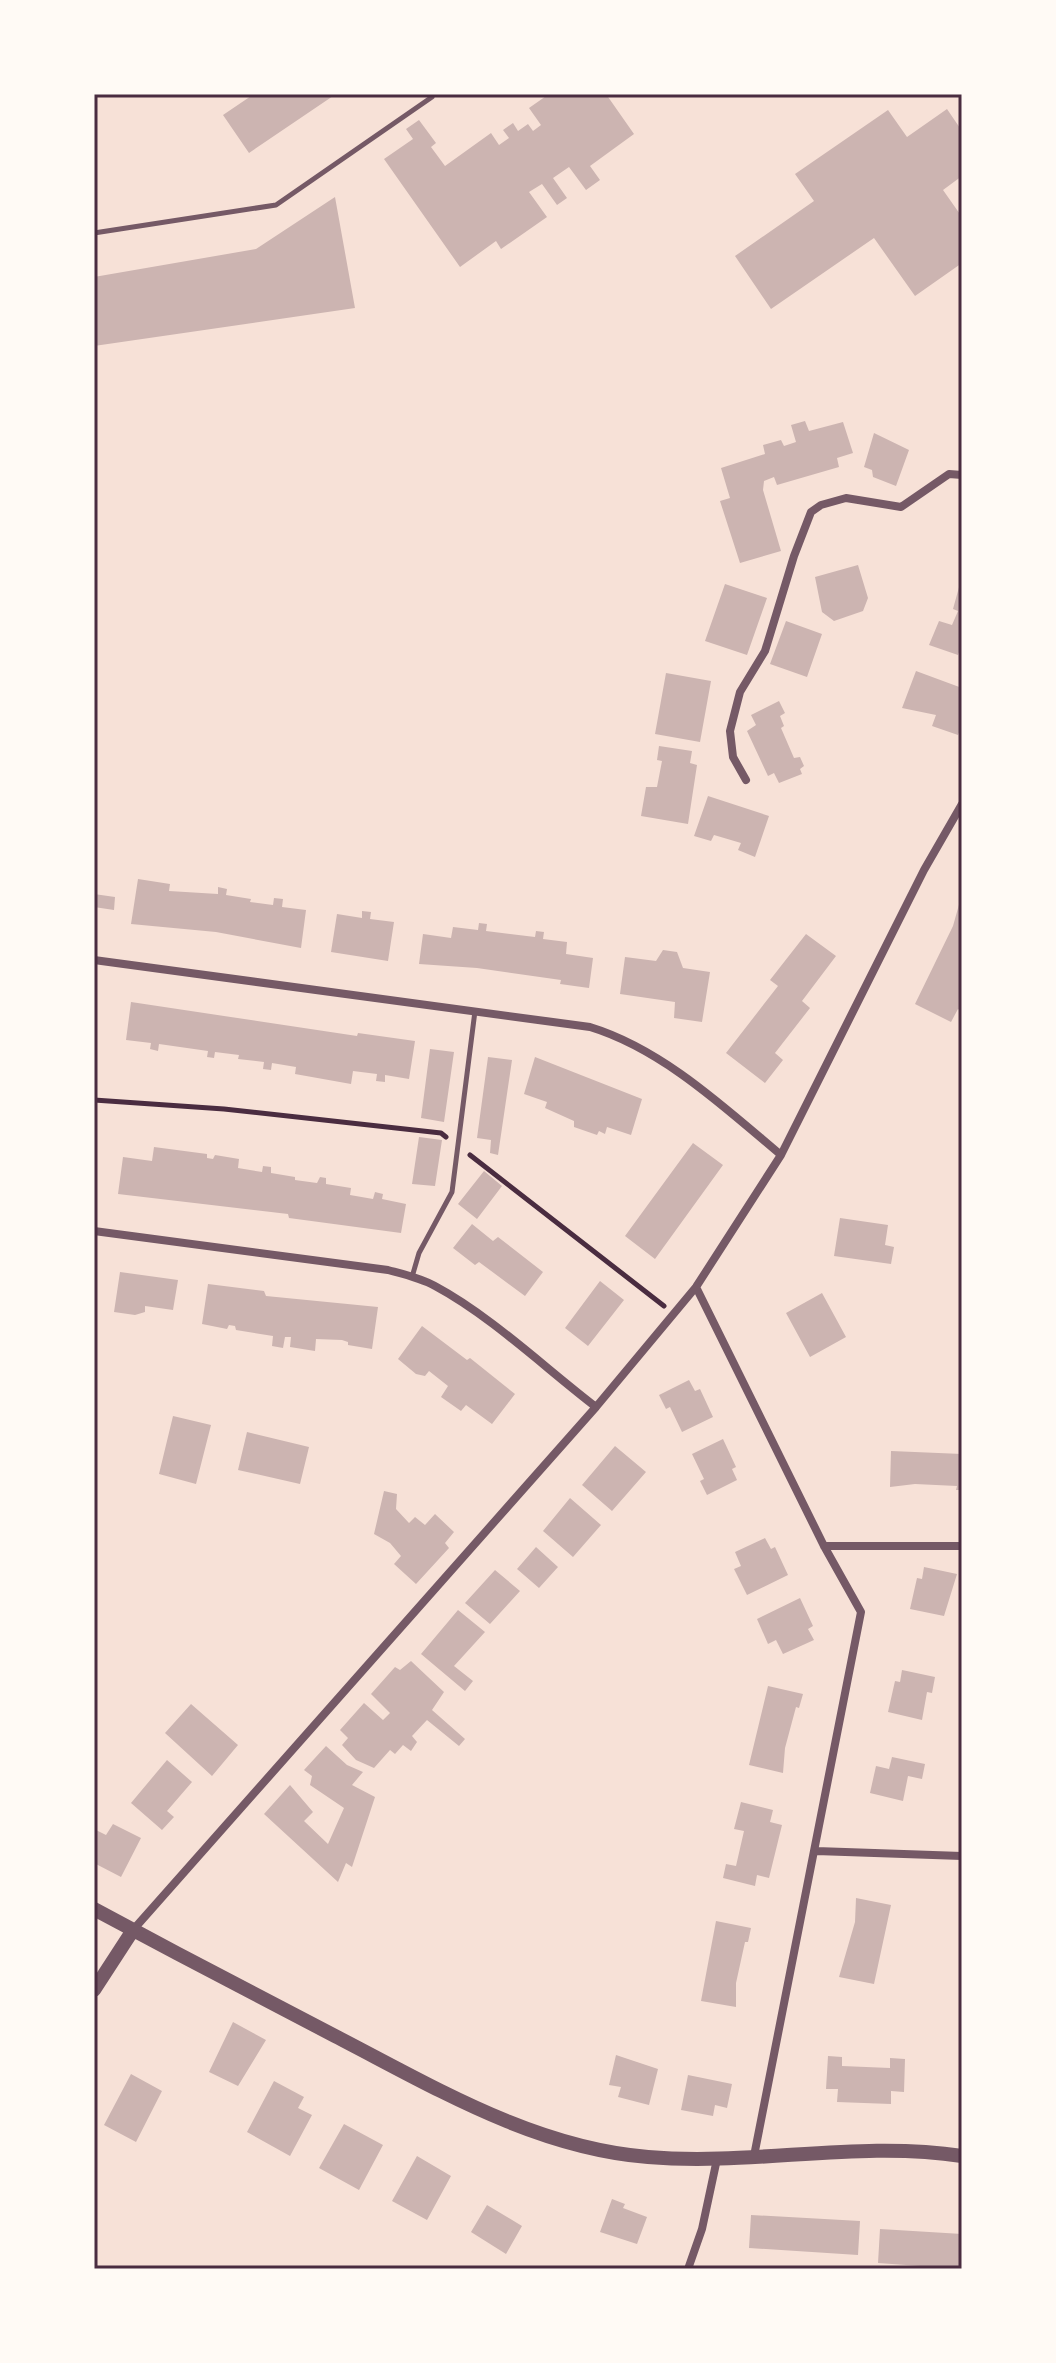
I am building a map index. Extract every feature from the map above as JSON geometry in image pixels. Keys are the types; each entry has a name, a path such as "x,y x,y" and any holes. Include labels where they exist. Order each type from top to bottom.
{"street":[{"path":"746,780 733,757 730,731 740,692 765,651 811,512 846,498 901,507 949,474 962,475"},
{"path":"94,1990 133,1930 596,1407 696,1287 781,1155 924,870 962,804"},
{"path":"94,960 567,1022 618,1036 687,1081 781,1155"},
{"path":"94,1231 388,1270 433,1284 596,1407"},
{"path":"696,1287 824,1546 861,1612 754,2156"},
{"path":"824,1546 962,1546"},
{"path":"816,1851 962,1856"},
{"path":"94,1909 502,2121 580,2147 647,2157 717,2159 879,2150 962,2156"},
{"path":"688,2269 702,2229 717,2159"}],"lane":[{"path":"94,233 276,205 432,97"},
{"path":"412,1277 419,1253 452,1192 475,1010"}],"path":[{"path":"94,1100 253,1112 441,1133 675,1314"}],"building":[{"path":"254,94 336,94 249,153 223,115"},
{"path":"549,94 606,94 634,134 590,166 600,180 586,190 569,167 553,178 567,198 557,205 542,184 529,192 547,217 501,249 496,241 460,267 384,159 413,139 406,129 419,120 436,143 431,147 445,166 491,133 499,145 509,138 503,130 513,123 518,131 528,124 533,131 541,125 529,108"},
{"path":"947,109 962,131 962,176 943,190 962,217 962,263 915,296 874,238 771,309 735,256 814,201 795,174 888,110 907,137"},
{"path":"335,197 355,308 94,346 94,277 256,249"},
{"path":"805,421 809,431 843,422 853,453 837,458 839,467 777,485 774,477 764,481 763,490 781,551 740,563 720,501 730,498 721,468 765,454 763,445 781,440 784,446 796,442 791,425"},
{"path":"874,433 909,450 896,486 873,477 872,470 864,467"},
{"path":"858,565 868,598 863,611 834,621 822,612 815,577"},
{"path":"961,580 962,643 958,655 929,645 939,621 952,625 958,611 953,609"},
{"path":"725,584 767,598 747,655 705,641"},
{"path":"786,621 822,634 807,677 770,664"},
{"path":"916,671 962,688 962,725 958,735 932,726 936,715 902,708"},
{"path":"666,673 711,681 700,742 655,734"},
{"path":"779,701 785,713 780,716 784,726 781,728 794,758 800,757 804,766 800,769 802,774 779,783 774,773 768,776 747,731 756,725 751,715"},
{"path":"659,746 692,751 690,763 697,765 688,824 641,816 646,787 657,787 662,761 657,760"},
{"path":"708,796 769,816 755,857 738,850 741,843 714,835 711,841 694,836"},
{"path":"138,879 170,884 169,891 218,894 218,887 227,889 226,895 251,899 250,902 273,905 274,898 283,899 282,907 306,910 301,948 216,932 131,924"},
{"path":"94,894 115,897 114,910 94,907"},
{"path":"962,894 962,1011 958,1009 951,1022 915,1004 953,926"},
{"path":"362,911 371,912 370,919 394,922 388,961 331,952 337,914 362,918"},
{"path":"479,923 487,924 486,931 535,937 536,931 544,932 543,939 567,942 566,954 593,958 589,988 560,984 561,980 477,968 419,964 423,934 451,938 453,927 478,930"},
{"path":"806,934 836,956 802,1001 810,1008 775,1053 783,1060 765,1083 726,1053 778,986 770,980"},
{"path":"663,950 677,952 683,968 710,972 702,1022 674,1018 675,1002 620,994 625,957 656,961"},
{"path":"131,1002 357,1036 358,1033 415,1041 409,1079 385,1075 385,1082 376,1081 377,1074 353,1071 351,1084 295,1074 296,1067 272,1063 271,1070 263,1069 264,1062 238,1059 239,1055 215,1052 214,1058 207,1057 208,1051 159,1044 158,1051 150,1049 151,1043 126,1040"},
{"path":"430,1049 454,1052 444,1122 421,1118"},
{"path":"488,1057 512,1060 498,1155 490,1153 491,1140 477,1138"},
{"path":"535,1057 642,1099 631,1135 607,1127 605,1134 599,1131 597,1135 574,1127 574,1121 545,1108 547,1102 524,1094"},
{"path":"419,1137 442,1140 435,1186 412,1184"},
{"path":"693,1143 723,1165 655,1259 625,1236"},
{"path":"154,1147 207,1154 207,1158 213,1159 215,1155 239,1159 238,1168 262,1172 263,1166 271,1167 271,1173 295,1177 295,1180 317,1183 320,1177 326,1178 326,1184 351,1188 350,1195 373,1199 375,1192 383,1194 382,1199 406,1204 401,1233 289,1218 288,1214 118,1194 123,1157 152,1161"},
{"path":"484,1171 502,1186 477,1219 458,1204"},
{"path":"840,1218 888,1225 885,1245 894,1247 891,1264 834,1256"},
{"path":"472,1224 493,1241 498,1237 543,1272 525,1296 479,1262 475,1265 453,1248"},
{"path":"120,1272 178,1280 173,1310 145,1306 145,1312 135,1315 114,1312"},
{"path":"600,1281 624,1300 588,1346 565,1328"},
{"path":"208,1284 264,1291 266,1296 378,1307 372,1349 348,1345 342,1340 316,1339 315,1351 290,1347 291,1337 285,1337 283,1348 272,1346 273,1336 236,1330 235,1326 229,1325 227,1329 202,1324"},
{"path":"822,1293 846,1337 810,1357 786,1313"},
{"path":"422,1326 467,1360 470,1358 515,1394 492,1424 466,1405 461,1411 441,1397 448,1386 429,1371 425,1376 416,1374 398,1359"},
{"path":"689,1380 695,1391 700,1389 713,1417 682,1432 670,1407 666,1409 659,1395"},
{"path":"173,1416 211,1425 196,1484 159,1474"},
{"path":"247,1432 309,1447 300,1484 238,1470"},
{"path":"723,1439 736,1467 732,1469 737,1480 707,1495 700,1481 704,1479 692,1454"},
{"path":"615,1446 646,1472 612,1511 582,1485"},
{"path":"891,1451 962,1454 962,1490 956,1490 957,1486 915,1484 890,1487"},
{"path":"384,1491 397,1494 396,1509 409,1523 415,1517 425,1525 435,1514 454,1532 445,1543 449,1548 416,1584 394,1564 401,1556 390,1543 374,1534"},
{"path":"570,1498 601,1525 573,1557 543,1531"},
{"path":"765,1538 771,1549 775,1547 788,1575 747,1595 734,1569 741,1566 735,1552"},
{"path":"536,1547 558,1567 539,1588 517,1569"},
{"path":"924,1567 957,1574 944,1616 910,1609 917,1578 922,1579"},
{"path":"495,1570 520,1591 490,1624 465,1603"},
{"path":"800,1598 813,1626 808,1629 814,1640 783,1654 776,1640 768,1644 757,1619"},
{"path":"458,1610 485,1632 454,1666 473,1681 465,1691 421,1654"},
{"path":"411,1661 444,1692 432,1710 465,1739 459,1746 427,1720 412,1736 417,1742 411,1751 403,1745 395,1754 390,1750 374,1768 356,1760 342,1745 348,1738 340,1730 364,1703 383,1720 390,1713 371,1694 395,1667 400,1670"},
{"path":"902,1670 935,1677 932,1693 927,1692 922,1720 888,1712 895,1681 900,1682"},
{"path":"768,1686 803,1694 799,1708 796,1707 785,1748 783,1773 749,1765"},
{"path":"191,1704 238,1745 212,1776 165,1733"},
{"path":"326,1746 347,1765 363,1772 352,1785 375,1797 352,1867 346,1863 338,1882 264,1814 290,1785 313,1812 304,1821 328,1844 344,1808 310,1785 312,1776 304,1770"},
{"path":"892,1757 925,1764 922,1779 908,1776 903,1801 870,1793 876,1766 889,1769"},
{"path":"167,1760 192,1782 167,1811 174,1817 162,1830 131,1803"},
{"path":"741,1802 773,1810 770,1822 782,1825 769,1878 757,1875 755,1886 723,1878 726,1864 736,1866 744,1831 734,1829"},
{"path":"113,1824 141,1838 121,1877 94,1863 94,1829 106,1835"},
{"path":"856,1898 891,1905 874,1984 839,1977 855,1922"},
{"path":"716,1921 751,1928 736,1983 736,2007 701,2001"},
{"path":"233,2022 266,2040 238,2086 209,2072"},
{"path":"616,2055 658,2069 649,2105 618,2097 621,2087 609,2085"},
{"path":"828,2056 842,2057 842,2066 890,2068 890,2058 905,2059 904,2092 891,2091 891,2104 837,2102 838,2089 826,2089"},
{"path":"131,2074 162,2091 136,2142 104,2125"},
{"path":"688,2075 732,2084 727,2108 715,2105 713,2116 681,2110"},
{"path":"274,2081 304,2097 298,2108 312,2115 290,2156 247,2132"},
{"path":"344,2124 383,2145 359,2190 319,2168"},
{"path":"417,2156 451,2176 427,2220 392,2201"},
{"path":"612,2199 625,2204 623,2208 647,2217 637,2244 600,2232"},
{"path":"487,2205 522,2226 506,2254 471,2232"},
{"path":"751,2215 860,2221 858,2255 749,2248"},
{"path":"880,2229 962,2234 962,2269 878,2263"}]}
